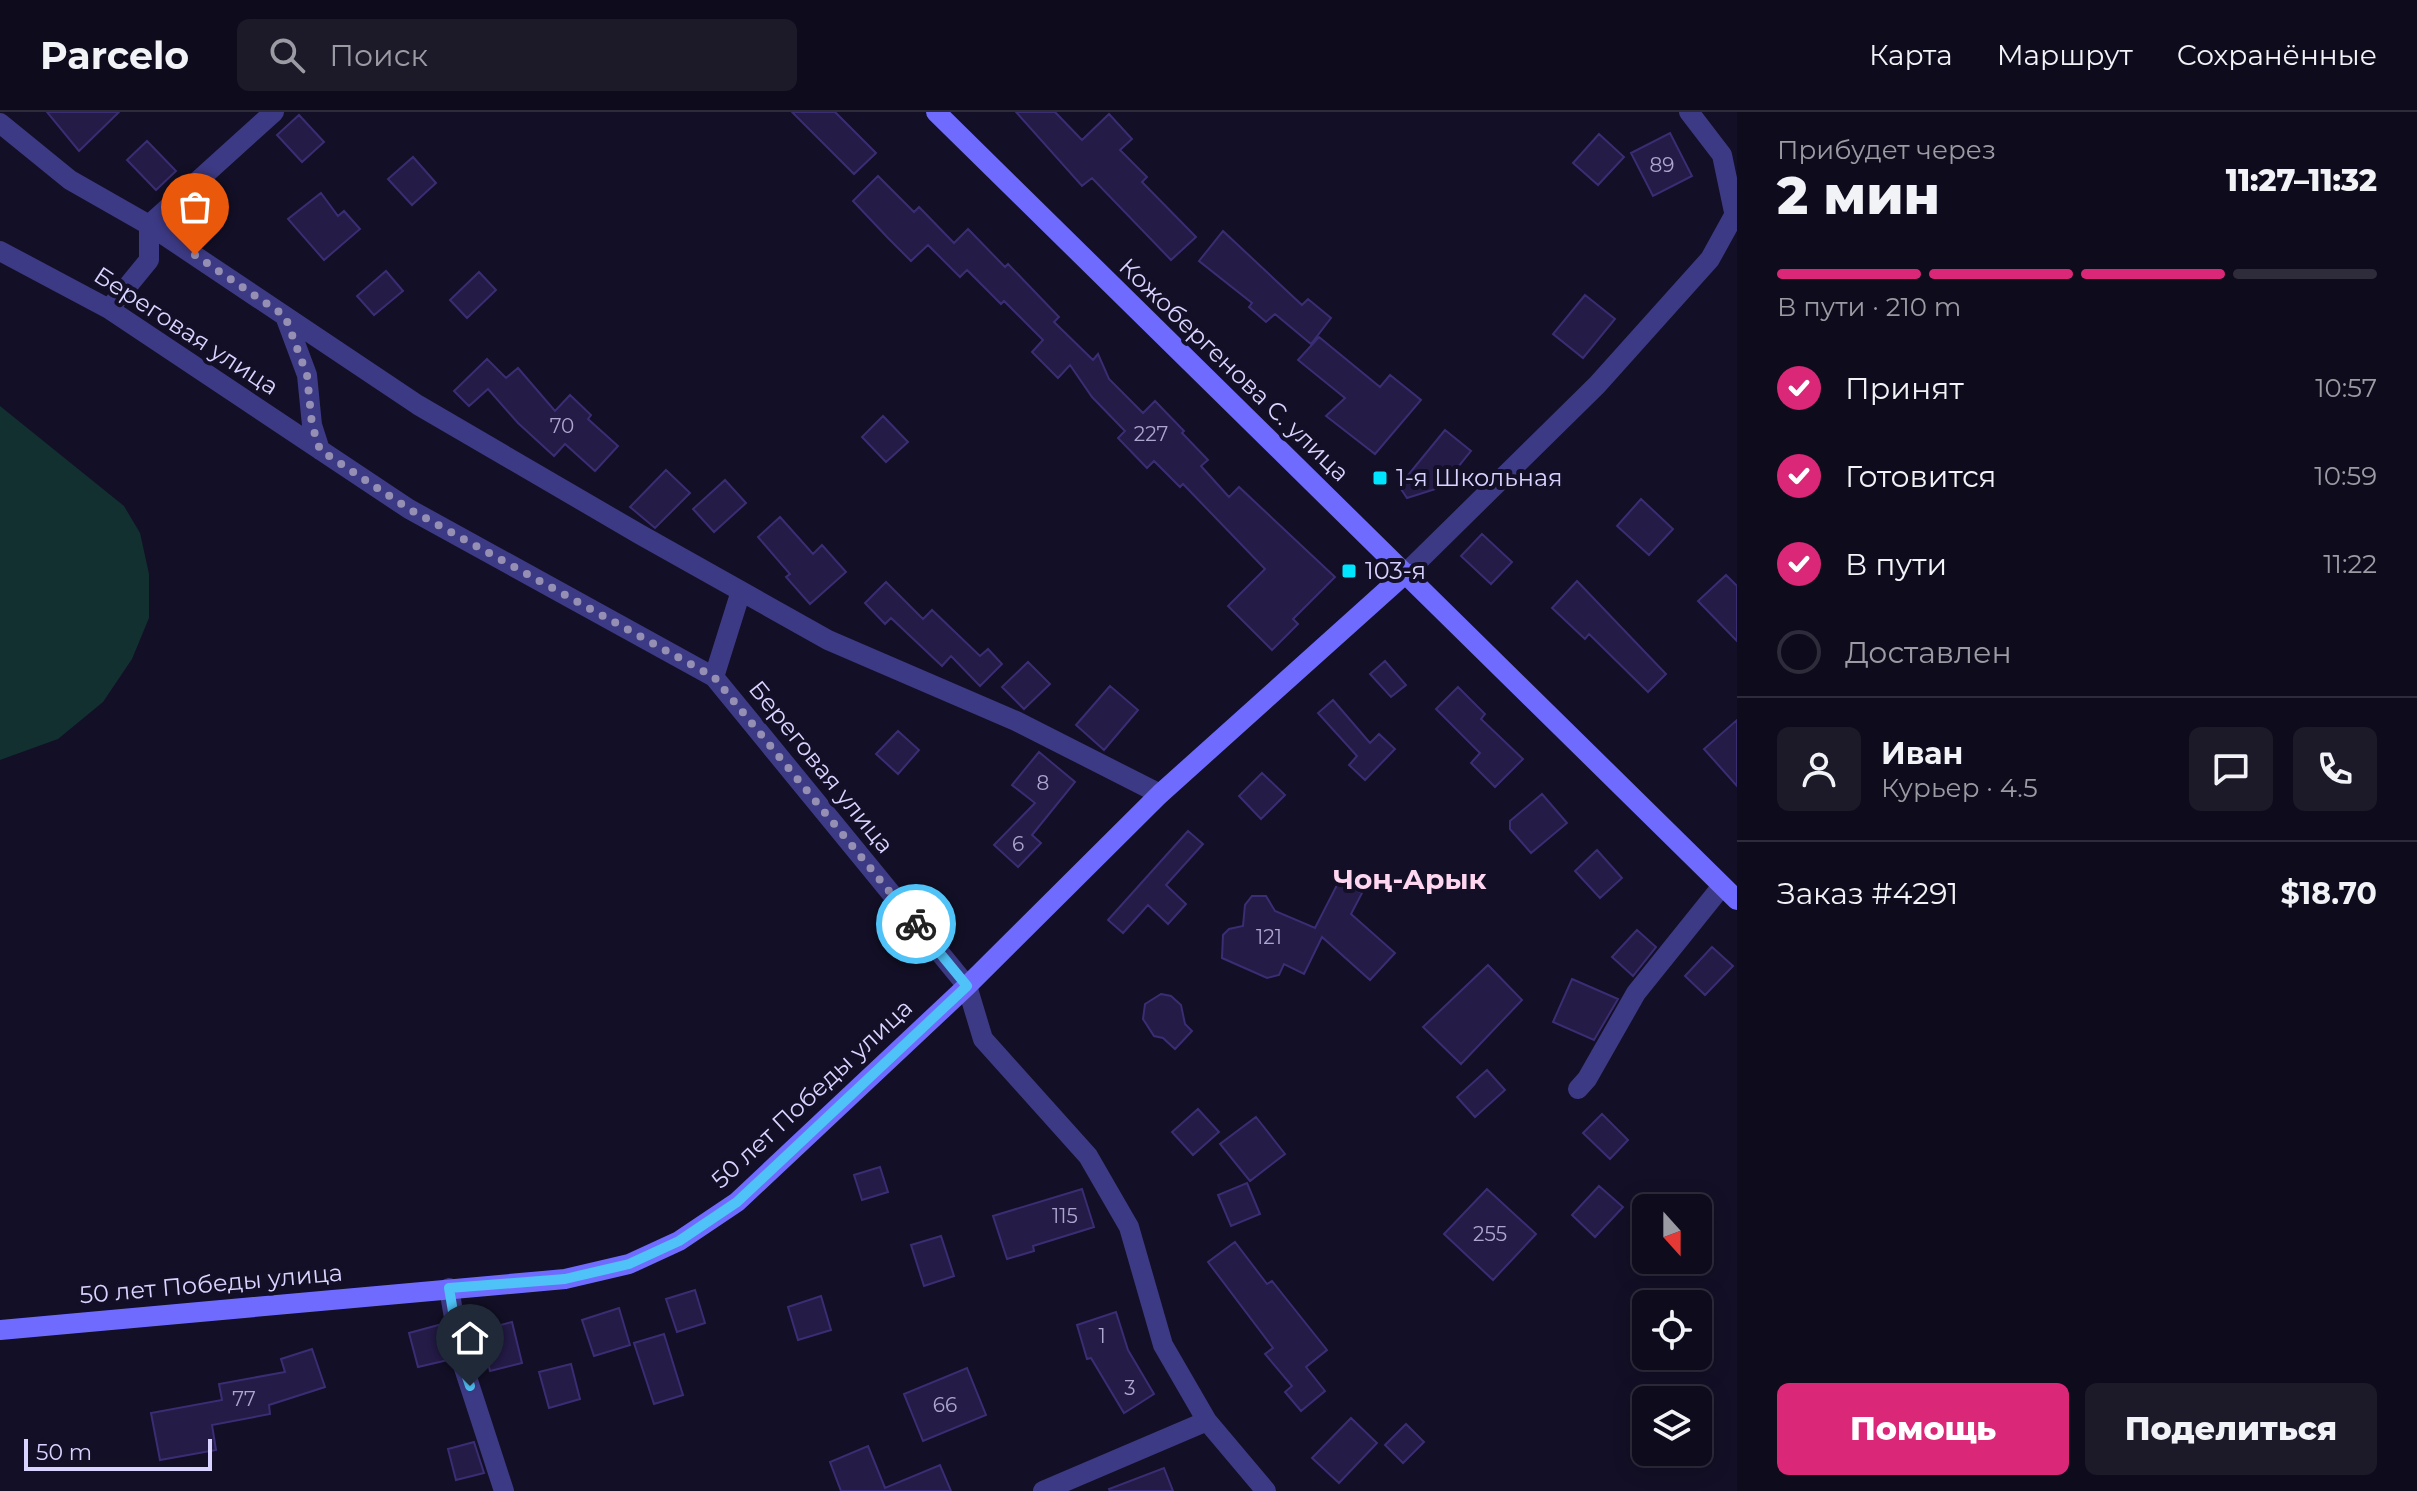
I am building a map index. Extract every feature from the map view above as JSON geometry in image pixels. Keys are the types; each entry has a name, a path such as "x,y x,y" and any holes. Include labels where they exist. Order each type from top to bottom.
{"main road":[{"name":"Кожобергенова С. улица","path":"936,112 1730,893"},
{"name":"50 лет Победы улица","path":"0,1330 565,1279 629,1264 679,1241 737,1202 967,986 1160,794 1406,573"}],"street":[{"path":"109,309 149,260 149,225 274,112"},
{"path":"1406,573 1597,385 1710,259 1736,211 1722,155 1689,112"},
{"path":"0,123 70,180 149,225 418,405 828,640 1016,721 1160,794"},
{"name":"Береговая улица","path":"0,251 109,309 409,509 714,677 967,986 983,1039 1088,1156 1129,1227 1163,1345 1207,1421 1266,1491"},
{"path":"285,316 307,375 312,425 320,450"},
{"name":"Береговая улица","path":"714,677 741,591"},
{"path":"1578,1089 1587,1079 1636,993 1730,893"},
{"path":"449,1288 461,1359 504,1491"},
{"path":"1043,1491 1207,1421"}],"green space":[{"path":"0,406 124,506 140,533 149,574 149,618 132,659 103,702 58,739 0,760"}],"building":[{"path":"47,112 119,112 79,151"},
{"path":"792,112 835,112 876,153 854,174"},
{"path":"1016,112 1055,112 1082,140 1109,114 1132,139 1120,150 1147,177 1142,182 1196,237 1171,260 1092,178 1082,186"},
{"path":"299,115 324,142 302,162 277,135"},
{"path":"1670,133 1692,176 1653,196 1631,153"},
{"path":"1599,134 1624,157 1598,185 1573,163"},
{"path":"147,141 176,171 156,190 127,160"},
{"path":"413,157 436,183 412,205 388,179"},
{"path":"878,176 914,212 919,207 954,243 968,229 1005,267 1008,264 1059,317 1054,322 1093,360 1098,354 1109,379 1143,413 1155,401 1184,431 1182,433 1208,460 1201,466 1229,497 1239,487 1335,577 1293,619 1298,624 1272,650 1228,606 1265,569 1183,484 1180,487 1154,461 1147,468 1118,438 1125,431 1092,397 1070,365 1058,378 1032,352 1043,340 1004,301 1001,304 967,270 960,277 928,245 911,261 888,238 853,201"},
{"path":"321,193 338,216 344,211 360,229 324,260 288,219"},
{"path":"1223,231 1302,305 1308,299 1331,318 1311,344 1275,314 1266,322 1249,307 1252,303 1199,261"},
{"path":"386,271 403,291 374,315 357,296"},
{"path":"479,272 496,290 467,318 450,300"},
{"path":"1585,295 1615,319 1583,358 1553,334"},
{"path":"1319,337 1380,387 1390,375 1421,400 1375,454 1326,416 1345,398 1298,360"},
{"path":"487,359 506,378 518,368 555,411 570,395 591,415 588,419 618,446 595,471 565,444 554,456 518,423 488,389 469,406 454,391"},
{"path":"883,416 908,442 886,462 862,437"},
{"path":"1445,430 1471,451 1442,487 1407,498 1399,486"},
{"path":"666,470 690,493 655,528 630,507"},
{"path":"725,480 746,503 714,532 693,509"},
{"path":"1641,499 1673,529 1649,555 1617,526"},
{"path":"780,517 813,554 822,545 846,572 810,604 786,577 790,574 758,537"},
{"path":"1482,534 1512,562 1491,584 1461,556"},
{"path":"1726,575 1737,586 1737,641 1698,601"},
{"path":"1577,581 1666,674 1648,692 1589,634 1585,639 1552,608"},
{"path":"886,582 923,619 932,610 980,656 988,649 1002,664 980,686 951,656 942,666 891,618 885,624 865,603"},
{"path":"1385,661 1406,685 1391,697 1370,674"},
{"path":"1028,662 1050,684 1024,709 1002,687"},
{"path":"1110,686 1138,710 1104,750 1076,725"},
{"path":"1458,687 1485,714 1481,719 1523,759 1495,787 1471,763 1480,753 1436,709"},
{"path":"1333,700 1370,743 1379,734 1395,749 1365,780 1349,765 1357,756 1318,713"},
{"path":"1737,720 1737,786 1704,749"},
{"path":"898,731 919,750 898,774 876,754"},
{"path":"1039,752 1075,782 1032,835 1041,843 1018,867 994,845 1035,803 1012,785"},
{"path":"1262,773 1285,795 1261,819 1239,796"},
{"path":"1542,794 1567,823 1531,853 1510,829 1510,821"},
{"path":"1188,831 1203,844 1166,885 1186,904 1168,924 1148,905 1123,933 1108,920"},
{"path":"1597,850 1622,878 1600,898 1575,871"},
{"path":"1339,881 1362,893 1351,914 1395,953 1370,980 1322,937 1304,974 1284,964 1279,975 1267,978 1222,958 1223,935 1229,929 1243,926 1245,905 1252,896 1266,896 1275,911 1315,928"},
{"path":"1637,930 1656,947 1633,976 1612,957"},
{"path":"1712,947 1733,966 1705,995 1685,976"},
{"path":"1488,965 1522,1000 1461,1064 1423,1027"},
{"path":"1572,979 1618,999 1594,1040 1553,1022"},
{"path":"1161,994 1171,996 1181,1005 1185,1024 1192,1031 1175,1049 1163,1038 1154,1036 1143,1019 1145,1004"},
{"path":"1487,1070 1505,1090 1475,1117 1457,1097"},
{"path":"1198,1109 1219,1132 1193,1155 1172,1132"},
{"path":"1602,1114 1628,1140 1610,1159 1583,1133"},
{"path":"1256,1117 1285,1154 1250,1181 1220,1144"},
{"path":"880,1167 888,1192 862,1200 854,1175"},
{"path":"1247,1183 1260,1214 1231,1226 1218,1195"},
{"path":"1599,1186 1623,1207 1595,1237 1572,1215"},
{"path":"1082,1189 1094,1227 1033,1246 1034,1251 1007,1259 993,1216"},
{"path":"1487,1189 1536,1234 1493,1280 1444,1234"},
{"path":"941,1236 954,1276 924,1286 911,1245"},
{"path":"1235,1242 1267,1284 1272,1281 1327,1350 1306,1367 1325,1391 1301,1411 1285,1392 1292,1386 1265,1354 1273,1348 1208,1262"},
{"path":"695,1290 705,1323 677,1332 666,1299"},
{"path":"821,1296 831,1330 798,1340 788,1307"},
{"path":"619,1308 630,1345 594,1356 582,1320"},
{"path":"1116,1312 1128,1350 1154,1394 1124,1413 1091,1358 1087,1359 1077,1325"},
{"path":"512,1322 522,1363 490,1371 485,1350 473,1353 470,1333"},
{"path":"442,1324 448,1360 418,1367 409,1333"},
{"path":"664,1334 683,1395 654,1404 634,1343"},
{"path":"312,1349 325,1387 269,1405 270,1414 212,1425 216,1450 160,1460 151,1413 222,1400 219,1384 285,1372 281,1359"},
{"path":"571,1364 580,1399 549,1408 539,1372"},
{"path":"967,1368 986,1415 923,1441 904,1394"},
{"path":"1351,1418 1377,1443 1339,1483 1312,1458"},
{"path":"1406,1424 1424,1442 1403,1463 1385,1445"},
{"path":"474,1442 484,1473 456,1480 448,1449"},
{"path":"868,1446 885,1488 940,1465 951,1491 841,1491 830,1462"},
{"path":"1164,1468 1173,1491 1109,1489"}],"way so far":[{"path":"195,255 285,316 307,375 312,425 320,450 409,509 714,677 916,924"}],"place":[{"name":"1-я Школьная","path":"1380,478"},
{"name":"103-я","path":"1349,571"}],"district":[{"name":"Чоң-Арык","path":"1410,879"}],"route":[{"path":"470,1386 461,1359 449,1288 565,1279 629,1264 679,1241 737,1202 967,986 916,924"}]}
